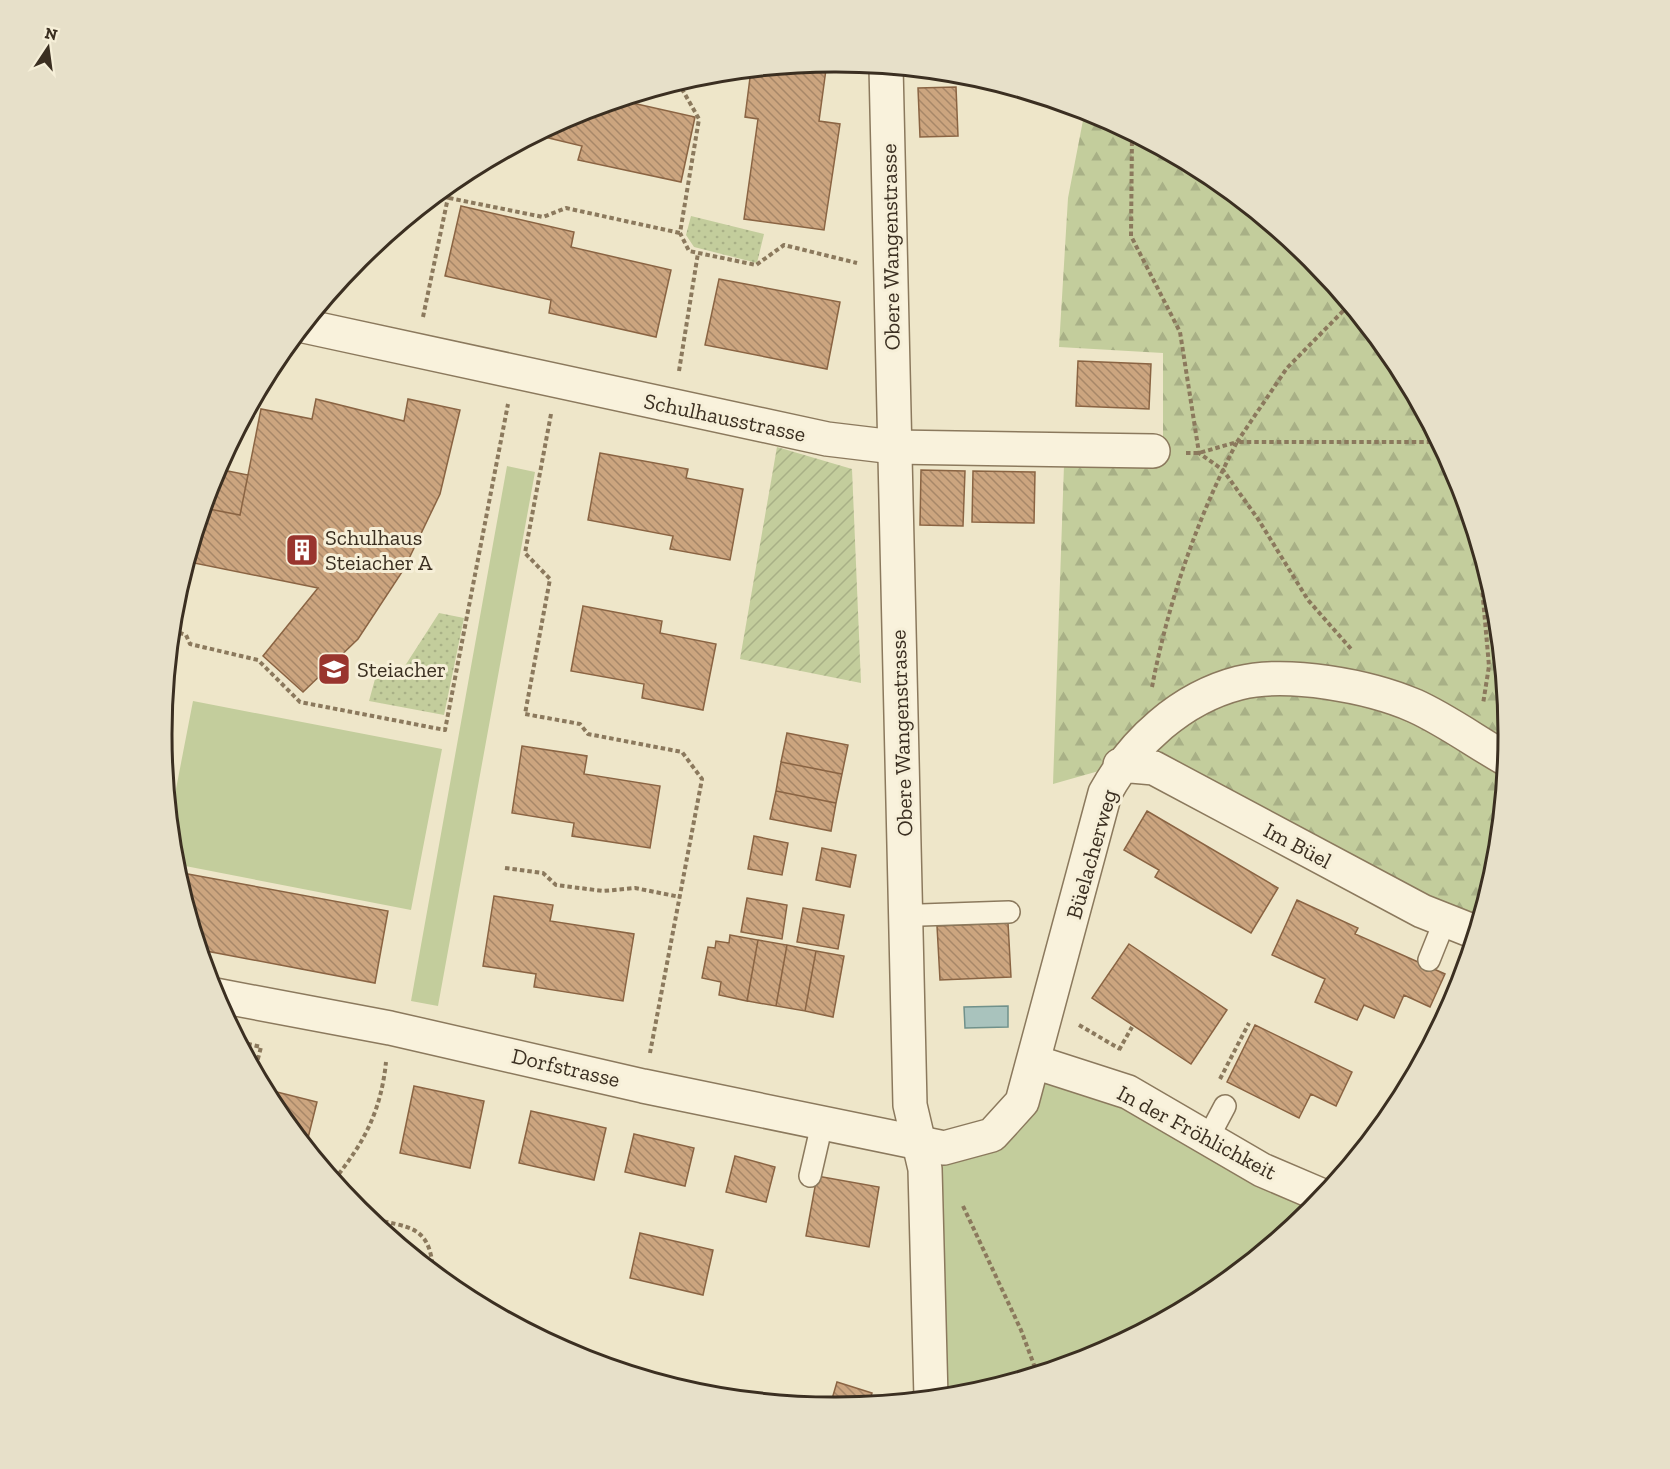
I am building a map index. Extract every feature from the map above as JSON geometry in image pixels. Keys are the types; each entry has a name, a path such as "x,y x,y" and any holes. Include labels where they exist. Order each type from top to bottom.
{"street":[{"name":"Obere Wangenstrasse","path":"885,74 910,1105 925,1169 931,1389"},
{"name":"Schulhausstrasse","path":"312,328 827,439 894,447 1153,451"},
{"name":"Büelacherweg","path":"917,1141 953,1148 992,1135 1022,1102 1035,1062 1105,793 1120,765 1150,733 1194,702 1240,683 1291,679 1350,686 1415,706 1497,754"},
{"name":"Im Büel","path":"1120,765 1154,768 1422,911 1468,929"},
{"name":"Dorfstrasse","path":"227,997 390,1028 822,1124 917,1141"},
{"name":"In der Fröhlichkeit","path":"1035,1062 1128,1092 1262,1170 1313,1192"}],"lane":[{"path":"907,913 921,915 1009,912"},
{"path":"1429,960 1445,920"},
{"path":"1208,1138 1225,1106"},
{"path":"810,1176 822,1124"}],"path":[{"path":"683,91 699,119 680,233 689,251 756,265 784,245 862,264"},
{"path":"1132,142 1131,236 1180,332 1199,453 1223,470 1258,519 1308,600 1359,659"},
{"path":"422,320 449,198 543,217 567,208 680,233"},
{"path":"679,376 698,253"},
{"path":"1150,733 1148,713 1162,637 1212,493 1238,442 1287,368 1344,310"},
{"path":"557,381 525,553 550,579 525,714 580,724 588,734 682,752 702,779 650,1056"},
{"path":"180,633 186,635 190,644 258,660 300,702 445,730 512,394"},
{"path":"1153,451 1199,453 1238,442 1429,442"},
{"path":"1464,735 1484,702 1489,666 1483,595"},
{"path":"505,868 543,873 556,885 603,891 635,888 680,897"},
{"path":"1049,1008 1120,1049"},
{"path":"1223,1073 1249,1023"},
{"path":"339,1173 359,1148 375,1114 384,1087 386,1044 390,1028"},
{"path":"250,1044 261,1047 258,1060"},
{"path":"963,1203 1021,1330 1034,1366"},
{"path":"388,1224 420,1233 429,1241 431,1260"}],"green space":[{"path":"1083,120 1128,140 1166,161 1238,209 1272,236 1303,266 1361,331 1409,403 1447,481 1462,522 1485,605 1492,648 1498,734 1496,778 1485,864 1468,929 1120,765 1053,784 1065,436 1163,436 1163,353 1059,347 1068,198"},
{"path":"691,216 764,234 757,263 694,247 686,235"},
{"path":"777,447 852,469 861,683 740,659"},
{"path":"507,466 535,472 438,1006 411,1001"},
{"path":"439,613 464,618 444,715 369,701 375,679 390,677 401,672"},
{"path":"193,701 442,749 411,910 185,866 175,792"},
{"path":"1035,1062 1314,1192 1272,1233 1238,1260 1203,1285 1128,1329 1048,1362 964,1384 931,1389 925,1169 992,1135"}],"water":[{"path":"1008,1006 1008,1027 965,1028 964,1007"}],"building":[{"path":"826,72 819,121 840,124 824,230 744,219 758,119 745,117 750,78"},
{"path":"956,87 958,136 920,137 918,88"},
{"path":"634,103 695,117 681,182 578,160 582,146 547,138 581,122"},
{"path":"461,206 574,232 571,247 671,270 656,337 549,313 551,300 445,276"},
{"path":"719,279 840,302 827,369 705,345"},
{"path":"1078,361 1151,364 1149,409 1076,406"},
{"name":"Schulhaus Steiacher A","path":"316,399 404,421 408,399 460,410 440,494 404,569 358,639 303,692 263,656 318,588 195,563 213,510 240,515 261,409 312,419"},
{"path":"600,453 688,469 686,478 743,489 730,560 670,549 673,536 588,520"},
{"path":"921,470 965,471 963,526 920,525"},
{"path":"228,471 248,475 240,515 213,510"},
{"path":"973,471 1035,472 1034,523 972,522"},
{"path":"583,606 662,621 660,633 716,644 703,710 642,698 644,684 571,671"},
{"path":"787,733 848,745 842,774 781,762"},
{"path":"522,746 587,756 584,774 660,786 650,848 572,836 574,823 512,813"},
{"path":"781,762 842,774 836,803 776,791"},
{"path":"776,791 836,803 831,831 770,819"},
{"path":"1147,811 1278,888 1251,933 1155,877 1159,870 1124,850"},
{"path":"754,836 788,843 782,875 748,869"},
{"path":"822,848 856,855 850,887 816,880"},
{"path":"187,874 388,911 375,983 210,952"},
{"path":"494,896 553,905 550,921 634,934 623,1001 534,987 536,974 483,966"},
{"path":"747,898 787,905 782,939 741,932"},
{"path":"1297,900 1358,928 1355,934 1445,974 1430,1007 1404,995 1394,1018 1364,1005 1357,1020 1315,1002 1325,979 1272,955"},
{"path":"803,908 844,915 838,949 797,942"},
{"path":"1008,923 1011,977 940,980 937,926"},
{"path":"730,935 758,940 747,1001 719,995 721,982 702,978 708,947 715,948 716,941 729,943"},
{"path":"758,940 787,945 776,1006 747,1001"},
{"path":"1129,944 1227,1010 1191,1064 1092,998"},
{"path":"787,945 816,951 805,1011 776,1006"},
{"path":"816,951 844,956 833,1017 805,1011"},
{"path":"1255,1025 1352,1072 1336,1106 1311,1094 1299,1118 1227,1082"},
{"path":"414,1086 484,1101 470,1168 400,1153"},
{"path":"277,1092 317,1102 308,1137"},
{"path":"531,1111 606,1128 594,1180 519,1163"},
{"path":"634,1134 694,1148 685,1186 625,1172"},
{"path":"735,1156 775,1167 766,1202 726,1192"},
{"path":"817,1176 879,1187 869,1247 806,1236"},
{"path":"640,1233 713,1250 703,1295 630,1278"},
{"path":"837,1382 872,1393 871,1396 833,1397"}],"place":[{"name":"Schulhaus Steiacher A","path":"302,550"},
{"name":"Steiacher","path":"334,669"}]}
